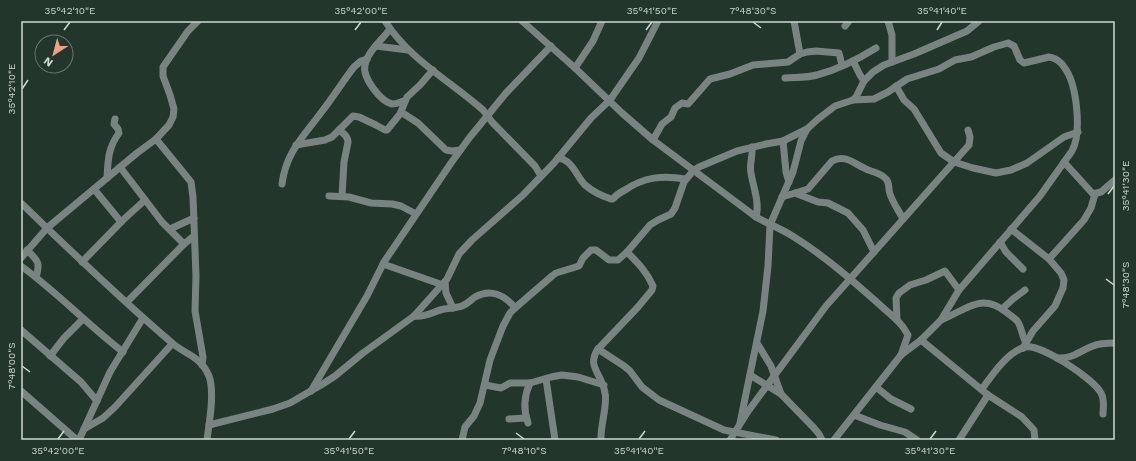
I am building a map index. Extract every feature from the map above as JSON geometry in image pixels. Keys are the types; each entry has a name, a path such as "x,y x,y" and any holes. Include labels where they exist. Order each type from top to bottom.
{"street":[{"path":"21,258 47,228 156,139 166,129 173,117 173,104 163,76 163,67 188,31 198,21"},
{"path":"385,21 408,50 483,110 535,166 541,176"},
{"path":"522,21 576,68 610,100 622,114 653,140 756,217 793,236 828,261 897,320 908,336 901,355"},
{"path":"576,68 593,41 602,21"},
{"path":"209,425 283,406 336,376 363,353 414,316 444,284 459,254 472,240 523,195 558,158 590,118 610,100 637,62 658,21"},
{"path":"794,21 800,54"},
{"path":"888,21 892,35 892,62"},
{"path":"853,100 864,81 874,72 892,62 966,32 979,21"},
{"path":"390,29 367,59 365,65 365,75 380,95 390,103 404,101"},
{"path":"462,440 465,427 478,408 485,385 488,366 503,326 515,308 556,273 579,266 583,258 591,250 596,250 612,260 618,260 627,252 650,225 673,212 681,187 685,180 699,167 728,154 752,147 783,141 807,129 835,106 853,100 874,99 907,79 939,69 955,60 976,55 1001,44 1011,43 1016,48 1020,60 1023,63 1049,57 1057,60 1065,68 1071,81 1076,99 1078,132 1075,146 1040,196 959,290 941,320 921,340 901,355 834,440"},
{"path":"376,46 408,50"},
{"path":"311,391 363,302 383,264 460,150 506,93 551,46"},
{"path":"785,78 816,75 853,61 876,48"},
{"path":"653,140 662,124 671,117 677,105 682,102 688,104 710,79 730,74 753,65 788,62 800,54 816,51 839,53 842,65"},
{"path":"282,184 284,174 296,145 354,67 361,61 367,59"},
{"path":"853,61 864,81"},
{"path":"296,145 325,140 332,137 353,116 359,117 387,130 401,112 404,101 433,70"},
{"path":"896,86 904,100 914,109 941,152 954,162 973,168 996,173 1011,170 1021,166 1064,137 1078,132"},
{"path":"401,112 418,123 446,150 460,150"},
{"path":"107,178 111,144 119,133 114,124 115,119"},
{"path":"740,423 757,343 765,294 770,225 796,166 801,141 807,129"},
{"path":"339,130 348,138 344,162 342,196"},
{"path":"730,440 740,423 826,306 970,142 968,130"},
{"path":"156,139 191,182 193,197 196,276 195,311 203,357 202,365"},
{"path":"783,141 786,172 789,182"},
{"path":"752,147 753,155 750,171 758,210 756,217"},
{"path":"558,158 564,160 572,166 586,186 611,199 635,183 652,178 685,180"},
{"path":"782,197 808,189 832,161 836,159 848,159 865,169 878,172 886,179 891,196 903,219"},
{"path":"1064,162 1089,191 1095,194 1101,192 1115,180"},
{"path":"120,167 145,200 184,244"},
{"path":"94,189 121,222"},
{"path":"795,193 818,202 828,203 848,213 863,230 874,252"},
{"path":"1049,259 1084,220 1091,208 1095,194"},
{"path":"329,196 342,196 371,203 401,206 416,214"},
{"path":"82,262 145,200"},
{"path":"21,203 82,262 172,344 188,352 202,365 209,378 211,406 207,440"},
{"path":"170,229 194,218"},
{"path":"982,389 990,377 1009,357 1024,345 1033,331 1049,315 1063,288 1063,276 1049,259 1011,229"},
{"path":"127,302 184,244 194,236"},
{"path":"1000,242 1006,252 1023,269"},
{"path":"27,250 38,263 39,267 36,277"},
{"path":"600,440 606,396 604,385 593,363 594,356 598,349 638,307 652,290 653,286 650,278 641,266 627,252"},
{"path":"383,264 444,284"},
{"path":"21,266 36,277 123,352"},
{"path":"897,320 897,296 901,291 910,285 926,280 945,271 959,290"},
{"path":"444,284 446,293 453,308"},
{"path":"1002,308 1025,290"},
{"path":"414,316 422,316 464,305 479,295 490,292 505,298 515,308"},
{"path":"941,320 971,305 988,303 1002,308 1016,320 1019,324 1024,345"},
{"path":"21,391 78,440 110,372 143,318"},
{"path":"50,356 64,338 83,319"},
{"path":"21,330 81,382 97,401"},
{"path":"921,340 988,394 1022,417 1034,430 1035,440"},
{"path":"757,343 769,362 781,394"},
{"path":"1057,358 1070,358 1093,346 1115,343"},
{"path":"84,429 103,418 115,407 172,344"},
{"path":"1024,345 1037,348 1083,374 1099,389 1103,397 1103,414"},
{"path":"598,349 624,366 630,371 642,387 660,400 724,430 776,440"},
{"path":"750,375 781,394 814,428 822,440"},
{"path":"485,385 501,388 510,383 530,383 558,376 571,376 604,385"},
{"path":"546,379 555,440"},
{"path":"508,419 527,420 524,403 526,392 530,383"},
{"path":"876,387 895,401 911,409"},
{"path":"959,440 988,394"},
{"path":"854,414 880,425 905,432 917,440"}]}
